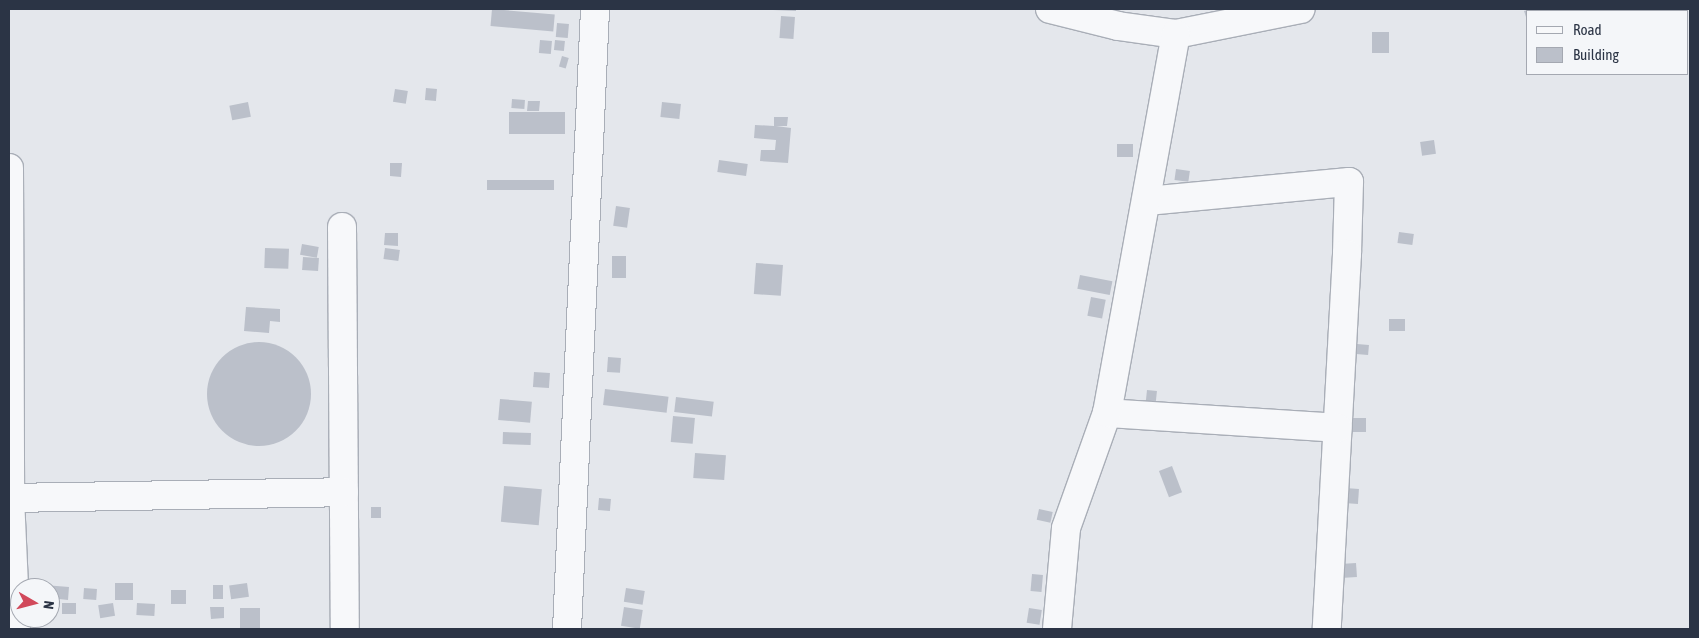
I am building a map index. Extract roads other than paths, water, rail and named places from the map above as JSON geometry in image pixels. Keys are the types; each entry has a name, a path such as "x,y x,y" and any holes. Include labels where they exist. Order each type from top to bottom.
{"street":[{"path":"567,629 595,9"},
{"path":"1050,9 1118,26 1176,34 1302,9"},
{"path":"1057,629 1066,528 1107,413 1176,34"},
{"path":"9,168 9,498 16,629"},
{"path":"1147,201 1349,182 1348,254 1327,629"},
{"path":"342,227 345,629"},
{"path":"1107,413 1338,428"},
{"path":"9,498 344,492"}]}
